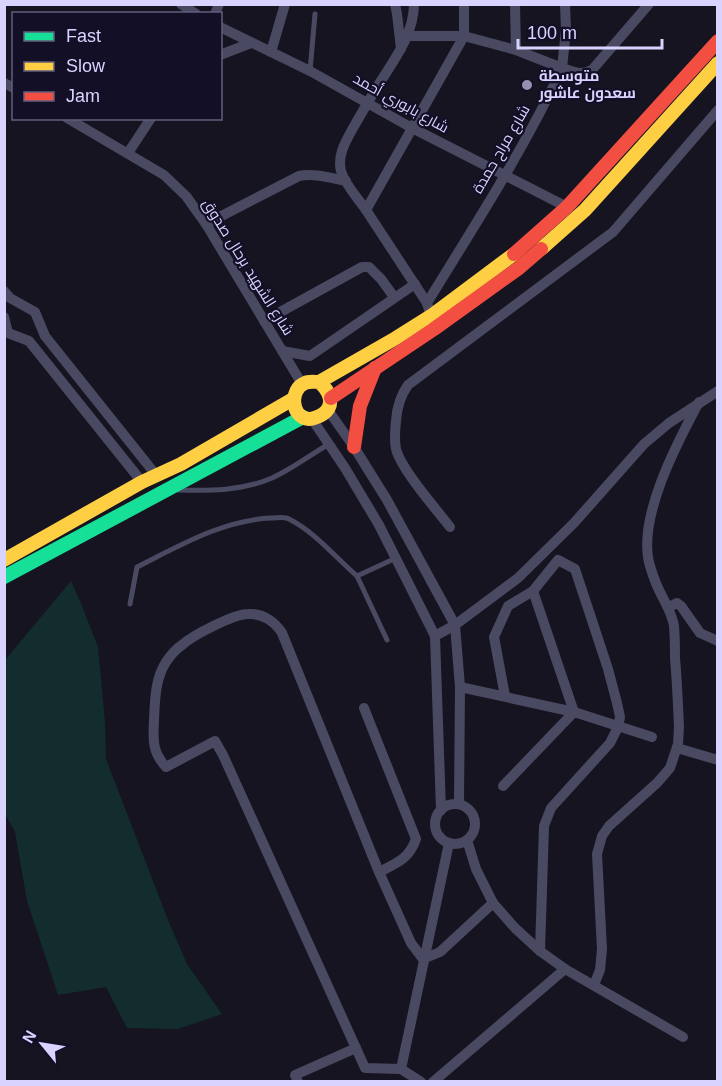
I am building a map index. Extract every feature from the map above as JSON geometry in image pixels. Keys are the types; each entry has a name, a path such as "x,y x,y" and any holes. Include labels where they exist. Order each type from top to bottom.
{"main road":[{"path":"319,382 396,338 429,309 509,258 567,207 717,41"},
{"path":"4,577 307,418 318,418 329,404 375,368 519,268 585,210 717,63"},
{"path":"354,447 360,406 375,368"},
{"path":"307,418 296,409 293,399 297,388 302,384 308,381 319,382 325,386 329,391 329,404"},
{"path":"4,560 142,482 181,464 293,399"}],"street":[{"path":"271,52 285,4"},
{"path":"394,4 401,49"},
{"path":"414,4 414,13 401,49 367,102 343,147 340,160 341,172 346,182 415,284 429,309"},
{"path":"366,210 464,36 464,4"},
{"path":"515,4 516,50"},
{"name":"شارع مراح حمدة","path":"429,309 548,98 562,68 566,30 565,4"},
{"path":"406,36 464,36 516,50 579,74 592,70 650,4"},
{"name":"شارع بابوري أحمد","path":"222,28 310,70 412,128 567,207"},
{"path":"222,54 250,43"},
{"path":"450,527 403,466 396,451 395,433 401,395 408,385 613,232 717,110"},
{"name":"شارع الشهيد برحال صدوق","path":"70,120 164,175 186,196 206,224 302,384"},
{"path":"128,153 150,120"},
{"path":"206,224 299,176 319,175 346,182"},
{"path":"264,321 362,267 369,267 394,297"},
{"path":"282,351 310,356 415,284"},
{"path":"4,291 10,298 35,312 45,336 156,475"},
{"path":"4,317 8,333 29,341 142,482"},
{"path":"435,636 455,625 518,578 574,523 644,444 669,423 717,391"},
{"path":"594,985 600,970 602,949 597,854 599,843 609,826 657,783 670,768 677,748 679,727 674,625 669,607 662,598 649,565 647,542 649,525 667,466 699,402"},
{"path":"329,404 387,500 455,625 460,687 459,804"},
{"path":"307,418 329,444 379,525 435,636 441,810"},
{"path":"505,696 494,637 508,606 533,591 558,561 575,569 620,717 610,743 551,808 543,826 540,951"},
{"path":"533,591 574,712"},
{"path":"669,607 677,603 700,633 717,641"},
{"path":"420,1082 401,1069 365,1068 215,741 166,767 159,759 153,741 158,676 167,660 182,644 223,621 247,614 259,615 275,623 282,633 379,872 411,943 423,959"},
{"path":"460,687 574,712 652,737"},
{"path":"364,708 416,839 412,850 404,859 379,872"},
{"path":"503,786 574,712"},
{"path":"677,748 717,760"},
{"path":"452,804 459,804 474,816 474,829 467,840 462,843 449,843 443,840 436,829 437,816 441,810 452,804"},
{"path":"467,840 476,869 493,903 540,951 565,969 683,1037"},
{"path":"401,1069 449,843"},
{"path":"423,959 440,952 493,903"},
{"path":"433,1082 565,969"},
{"path":"298,1082 295,1075 356,1048"}],"lane":[{"path":"310,70 315,14"},
{"path":"168,490 212,491 256,484 273,477 329,444"},
{"path":"130,604 137,567 188,541 229,525 266,518 287,518 314,535 357,576 387,640"},
{"path":"357,576 396,558"}],"green space":[{"path":"71,581 98,647 106,759 187,964 222,1014 178,1029 127,1028 106,987 58,995 27,901 15,832 5,814 5,660"}],"traffic: fast":[{"path":"4,577 303,417"}],"traffic: slow":[{"path":"541,249 585,210 718,63"},
{"path":"319,382 328,393 329,406 323,414 309,419 303,417 294,403 296,391 300,386 308,382 319,382 396,338 431,316 514,254"},
{"path":"4,560 142,482 181,464 293,399"}],"traffic: jam":[{"path":"514,254 567,207 718,41"},
{"path":"331,398 434,329 519,268 541,249"},
{"path":"354,447 360,406 375,368"}],"place":[{"name":"متوسطة سعدون عاشور","path":"527,85"}]}
